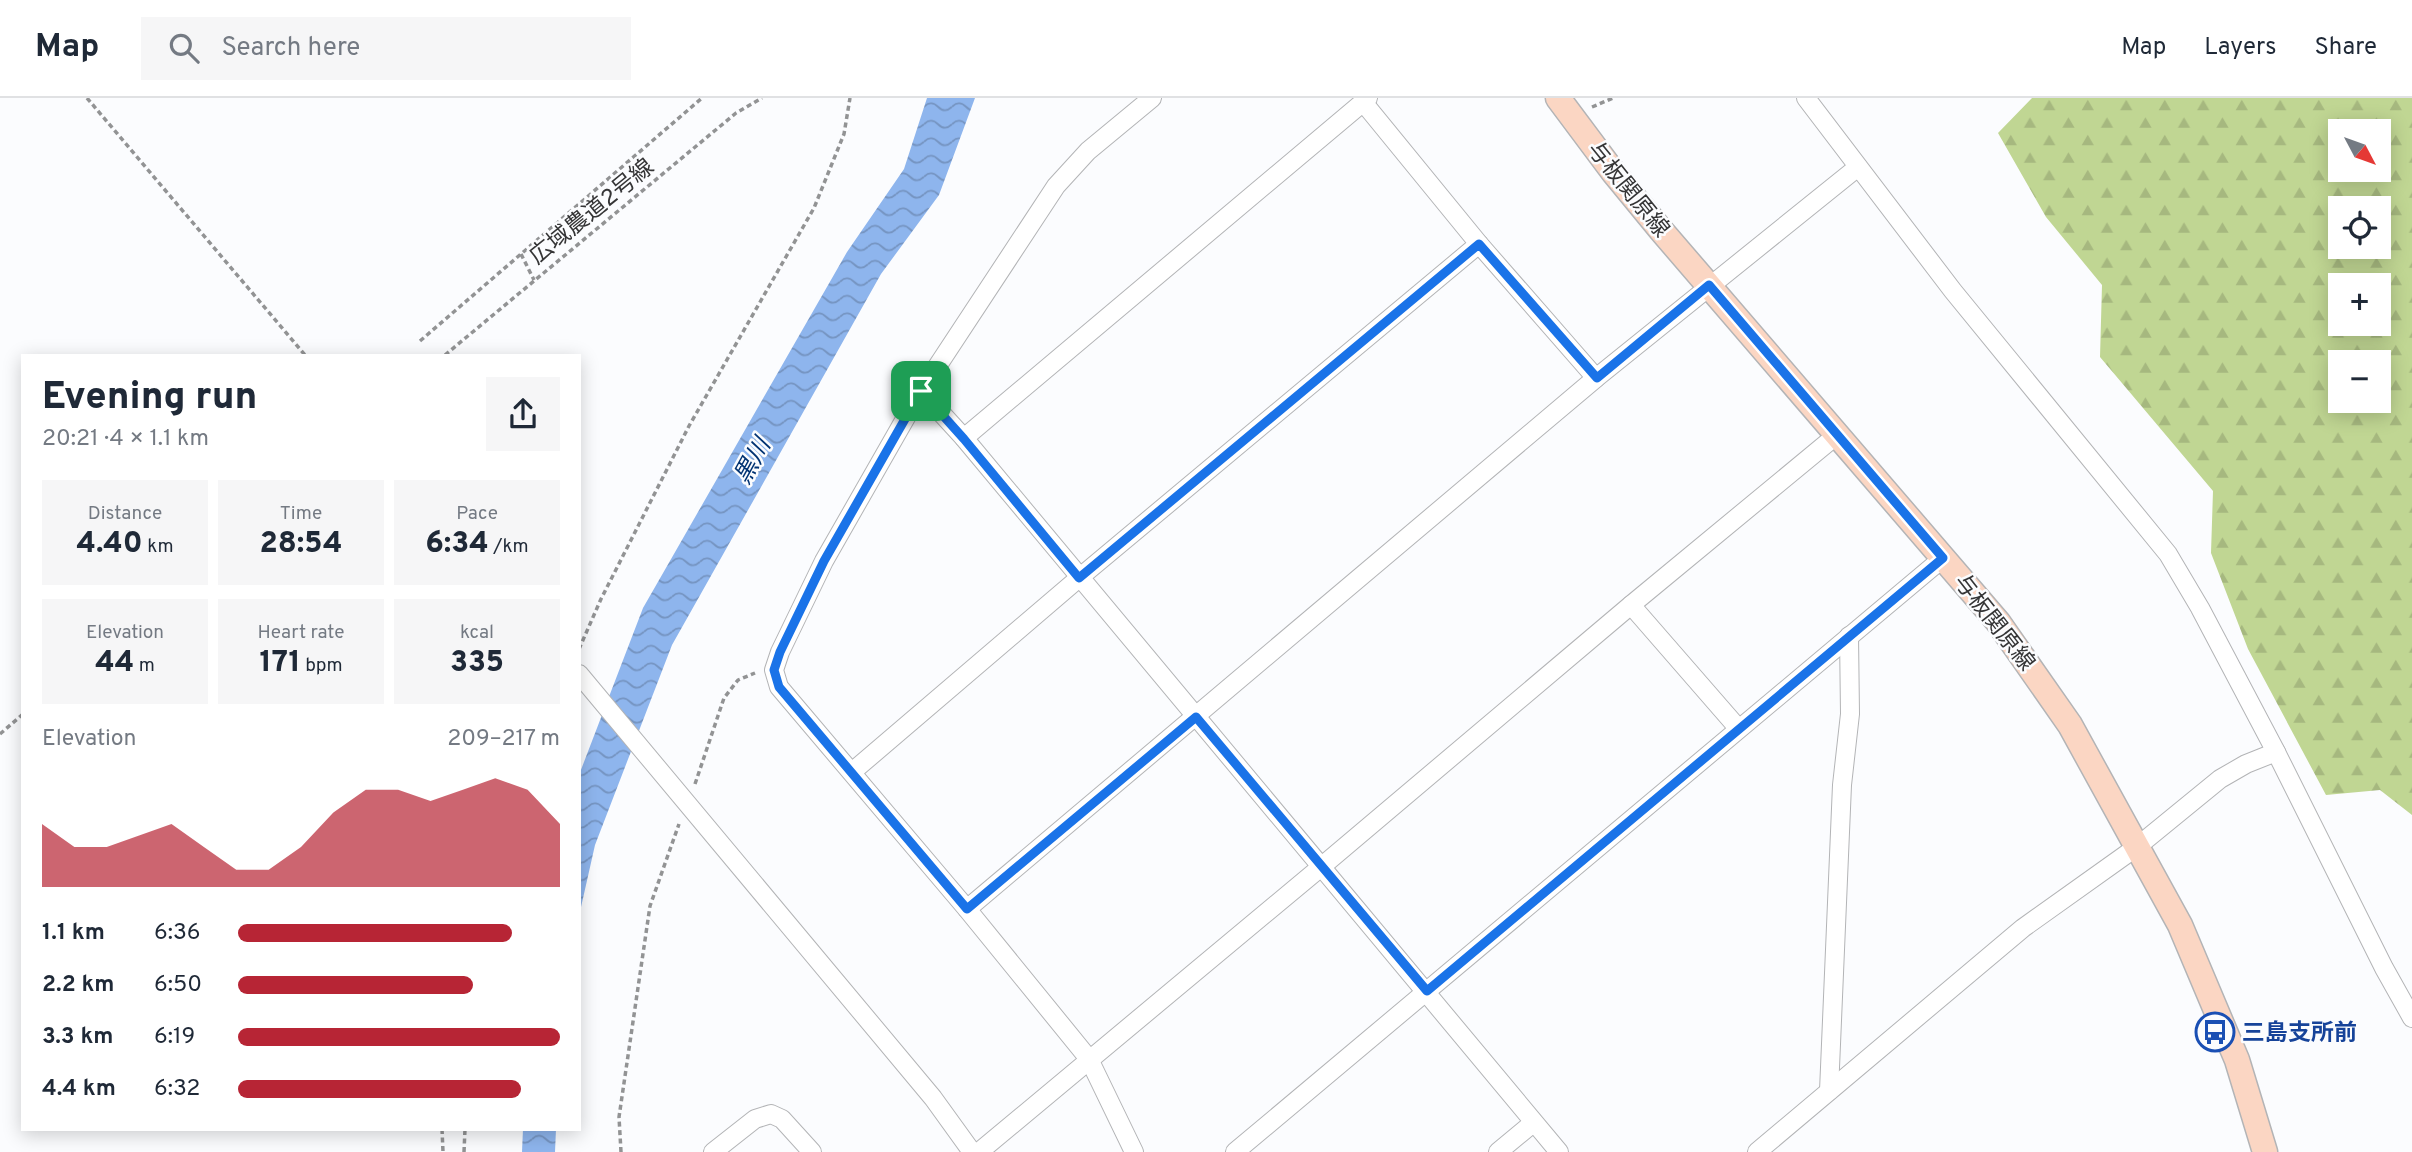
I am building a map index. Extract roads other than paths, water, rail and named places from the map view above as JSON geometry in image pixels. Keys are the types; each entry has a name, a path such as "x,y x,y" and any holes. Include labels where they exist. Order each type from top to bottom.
{"main road":[{"name":"与板関原線","path":"1558,98 1614,173 1998,622 2044,686 2070,725 2180,925 2237,1060 2265,1152"}],"street":[{"path":"1134,1152 1089,1059 967,909 779,687 774,670 824,561 921,391 1056,186 1088,151 1152,98"},
{"path":"1806,98 1952,291 2168,554 2200,608 2276,752 2384,968 2412,1017"},
{"path":"964,439 1366,100 1479,244 1597,378"},
{"path":"967,909 1597,378 1858,167"},
{"path":"852,772 1079,578 1479,244"},
{"path":"921,391 1427,991 1559,1152"},
{"path":"979,1152 1631,604 1838,434"},
{"path":"1235,1152 1943,558"},
{"path":"1631,604 1738,728"},
{"path":"1829,1091 1842,785 1850,714 1849,636"},
{"path":"581,676 933,1098 972,1152"},
{"path":"1757,1152 2023,928 2138,846 2220,779 2246,764 2276,752"},
{"path":"713,1152 755,1119 771,1114 782,1119 812,1152"},
{"path":"1498,1152 1533,1123"}],"water":[{"name":"黒川","path":"927,98 975,98 939,195 881,274 672,645 595,845 581,907 581,770 643,608 847,252 904,169"},
{"path":"523,1131 556,1131 555,1152 522,1152"}],"place":[{"name":"三島支所前","path":"2215,1032"}]}
